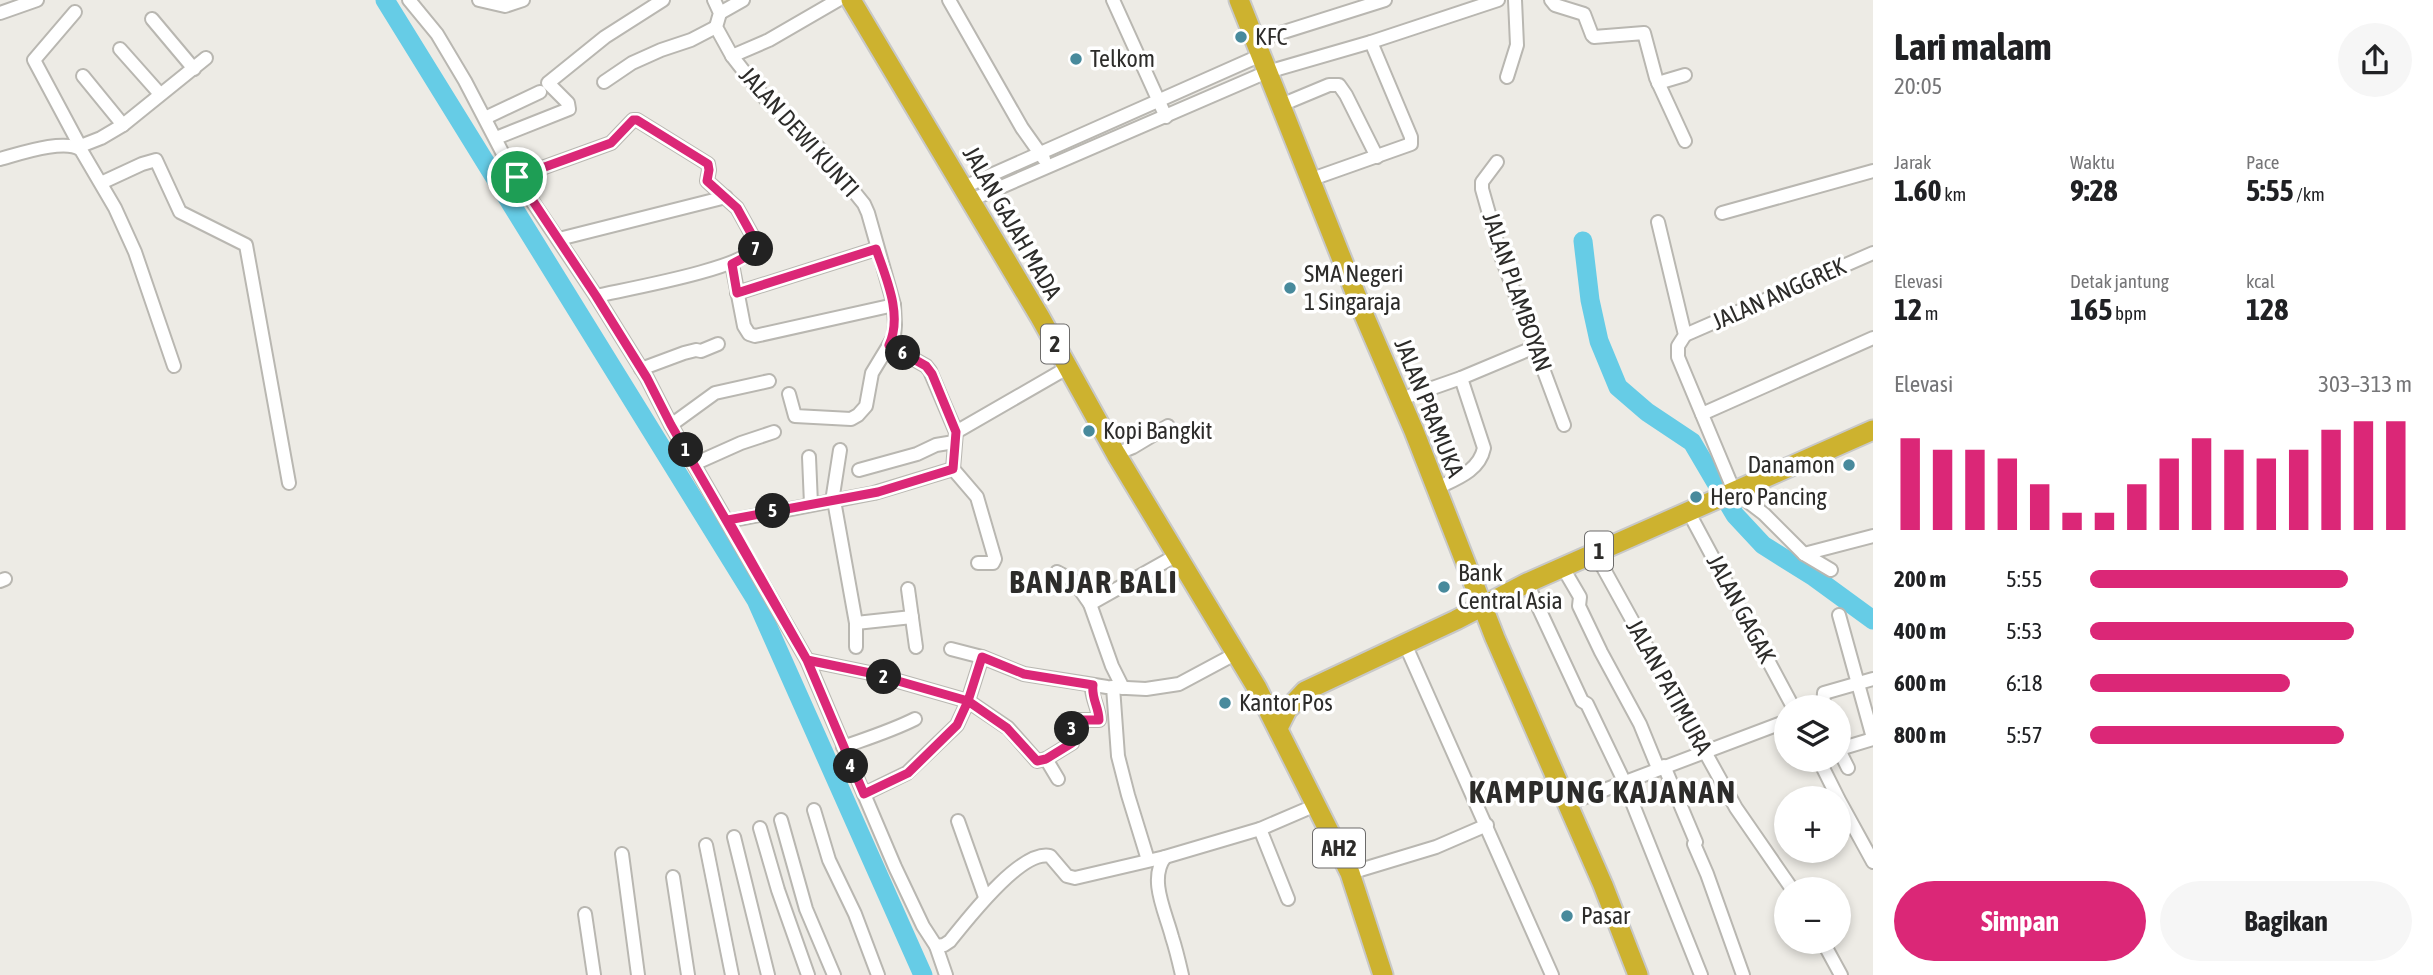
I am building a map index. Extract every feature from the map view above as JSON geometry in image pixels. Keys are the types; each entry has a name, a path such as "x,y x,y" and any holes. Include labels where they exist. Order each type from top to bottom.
{"highway":[{"name":"JALAN GAJAH MADA","path":"851,0 967,194 1116,454 1257,688"},
{"name":"JALAN PRAMUKA","path":"1239,0 1312,179 1328,228 1401,399 1537,738 1603,885 1638,975"},
{"name":"1","path":"1278,728 1287,710 1306,691 1527,583 1873,430"},
{"path":"1257,688 1272,695 1306,691"},
{"name":"2","path":"1257,688 1278,728"},
{"name":"AH2","path":"1278,728 1350,873 1383,975"}],"street":[{"path":"0,13 37,0"},
{"path":"409,0 437,34 517,177 641,369 807,660 900,879 936,946 946,975"},
{"path":"479,0 505,6 523,0"},
{"path":"496,138 569,109 568,103 548,83 605,37 663,0"},
{"path":"604,82 632,63 691,40 716,27 720,13 714,0"},
{"path":"720,13 743,0"},
{"path":"732,56 769,40 838,0"},
{"path":"949,0 1049,168"},
{"path":"1113,0 1166,117"},
{"path":"967,194 1040,153 1260,56 1363,4 1385,0"},
{"path":"967,194 1049,168 1166,117 1260,56 1371,42 1499,0"},
{"path":"1507,77 1517,45 1516,0"},
{"path":"1551,0 1555,5 1584,14 1594,37 1644,33 1658,83 1685,141"},
{"path":"75,12 34,60 120,219 141,269 174,366"},
{"path":"152,19 194,69"},
{"name":"JALAN DEWI KUNTI","path":"716,27 732,56 768,102 818,146 864,204 894,305 894,336 889,345"},
{"path":"1312,179 1407,146 1412,140 1371,42"},
{"path":"120,49 160,94"},
{"path":"0,159 64,145 79,147 101,138 122,125 206,58"},
{"path":"1658,83 1685,75"},
{"path":"83,76 122,125"},
{"path":"1281,105 1329,85 1339,85 1377,157"},
{"path":"485,118 540,92"},
{"path":"517,177 611,143 633,120 637,120 708,164 707,181 737,208 758,246 756,251 732,264 596,296"},
{"path":"101,183 156,160 180,212 246,244 289,483"},
{"name":"JALAN PLAMBOYAN","path":"1497,162 1482,182 1482,189 1501,256 1564,425"},
{"path":"1722,213 1873,171"},
{"path":"559,239 726,197"},
{"path":"1658,222 1685,335 1678,346 1678,357 1702,414 1727,494 1764,514 1804,554 1831,570"},
{"path":"737,293 876,249"},
{"name":"JALAN ANGGREK","path":"1685,335 1873,253"},
{"path":"732,264 746,331 755,336 894,305"},
{"path":"1702,414 1873,338"},
{"path":"641,369 718,344"},
{"path":"789,394 795,416 853,418 866,406 872,373 889,345 926,366 955,437 953,469 977,497 995,559 989,564 978,563"},
{"path":"1401,399 1461,378 1535,347"},
{"path":"859,470 917,454 955,437 1067,368"},
{"path":"1435,489 1473,469 1484,448 1461,378"},
{"path":"671,425 715,393 769,381"},
{"path":"1116,454 1167,426"},
{"path":"694,464 774,432"},
{"path":"840,450 833,487 856,623 856,647"},
{"path":"810,457 811,504"},
{"path":"728,520 878,492 953,469"},
{"name":"JALAN GAGAK","path":"1688,511 1787,695"},
{"path":"1804,554 1873,536"},
{"name":"JALAN PATIMURA","path":"1595,552 1736,808 1784,877"},
{"path":"1090,604 1177,555"},
{"path":"1563,568 1580,597 1579,606 1595,641 1640,724 1696,842 1694,844 1699,860 1707,874 1743,975"},
{"path":"1057,572 1074,581 1090,604 1112,666 1118,687 1118,756 1148,860"},
{"path":"1527,583 1582,701 1587,704 1624,781 1701,975"},
{"path":"908,589 916,647"},
{"path":"1839,615 1873,738 1851,745"},
{"path":"856,623 912,617"},
{"path":"1405,643 1552,975"},
{"path":"951,649 982,657 1024,674 1118,687 1164,687 1179,684 1235,654"},
{"path":"864,794 908,773 957,725 982,657"},
{"path":"807,660 870,673 968,701 1007,728 1037,761 1046,759 1072,743 1072,720 1099,720 1098,705 1092,696 1093,685"},
{"path":"1824,695 1873,679"},
{"path":"843,747 890,732 915,719"},
{"path":"1567,804 1774,726"},
{"path":"1046,759 1058,779"},
{"path":"936,946 944,945 950,940 985,897 1007,877 1039,856 1050,856 1068,876 1075,878 1166,857 1260,829 1317,805"},
{"path":"814,810 829,860 855,914 878,975"},
{"path":"781,820 806,909 834,975"},
{"path":"957,821 985,897"},
{"path":"1851,821 1873,862"},
{"path":"1350,873 1436,847 1487,825"},
{"path":"760,828 782,903 808,975"},
{"path":"1260,829 1288,899"},
{"path":"734,837 768,975"},
{"path":"706,845 732,975"},
{"path":"621,854 638,975"},
{"path":"1166,857 1160,866 1158,884 1182,975"},
{"path":"673,877 688,975"},
{"path":"585,914 594,975"},
{"path":"1830,954 1841,975"}],"waterway":[{"path":"385,0 756,600 923,975"},
{"path":"1583,241 1590,300 1599,341 1618,387 1647,412 1692,442 1735,515 1763,545 1814,577 1873,620"}],"place":[{"name":"KFC","path":"1241,37"},
{"name":"Telkom","path":"1076,59"},
{"name":"SMA Negeri 1 Singaraja","path":"1290,288"},
{"name":"Kopi Bangkit","path":"1089,431"},
{"name":"Danamon","path":"1849,465"},
{"name":"Hero Pancing","path":"1696,497"},
{"name":"Bank Central Asia","path":"1444,587"},
{"name":"Kantor Pos","path":"1225,703"},
{"name":"Pasar","path":"1567,916"}],"district":[{"name":"BANJAR BALI","path":"1094,582"},
{"name":"KAMPUNG KAJANAN","path":"1603,792"}],"route":[{"path":"517,177 611,143 633,120 637,120 708,164 707,181 737,208 748,226 758,246 756,251 732,264 737,293 876,249 894,305 894,336 889,345 926,366 932,374 956,432 953,469 878,492 728,520 807,660 864,794 908,773 957,725 968,701 1007,728 1037,761 1046,759 1072,743 1072,720 1099,720 1098,705 1092,696 1093,685 1024,674 982,657 968,701 870,673 807,660 671,425 647,378 517,177"}]}
